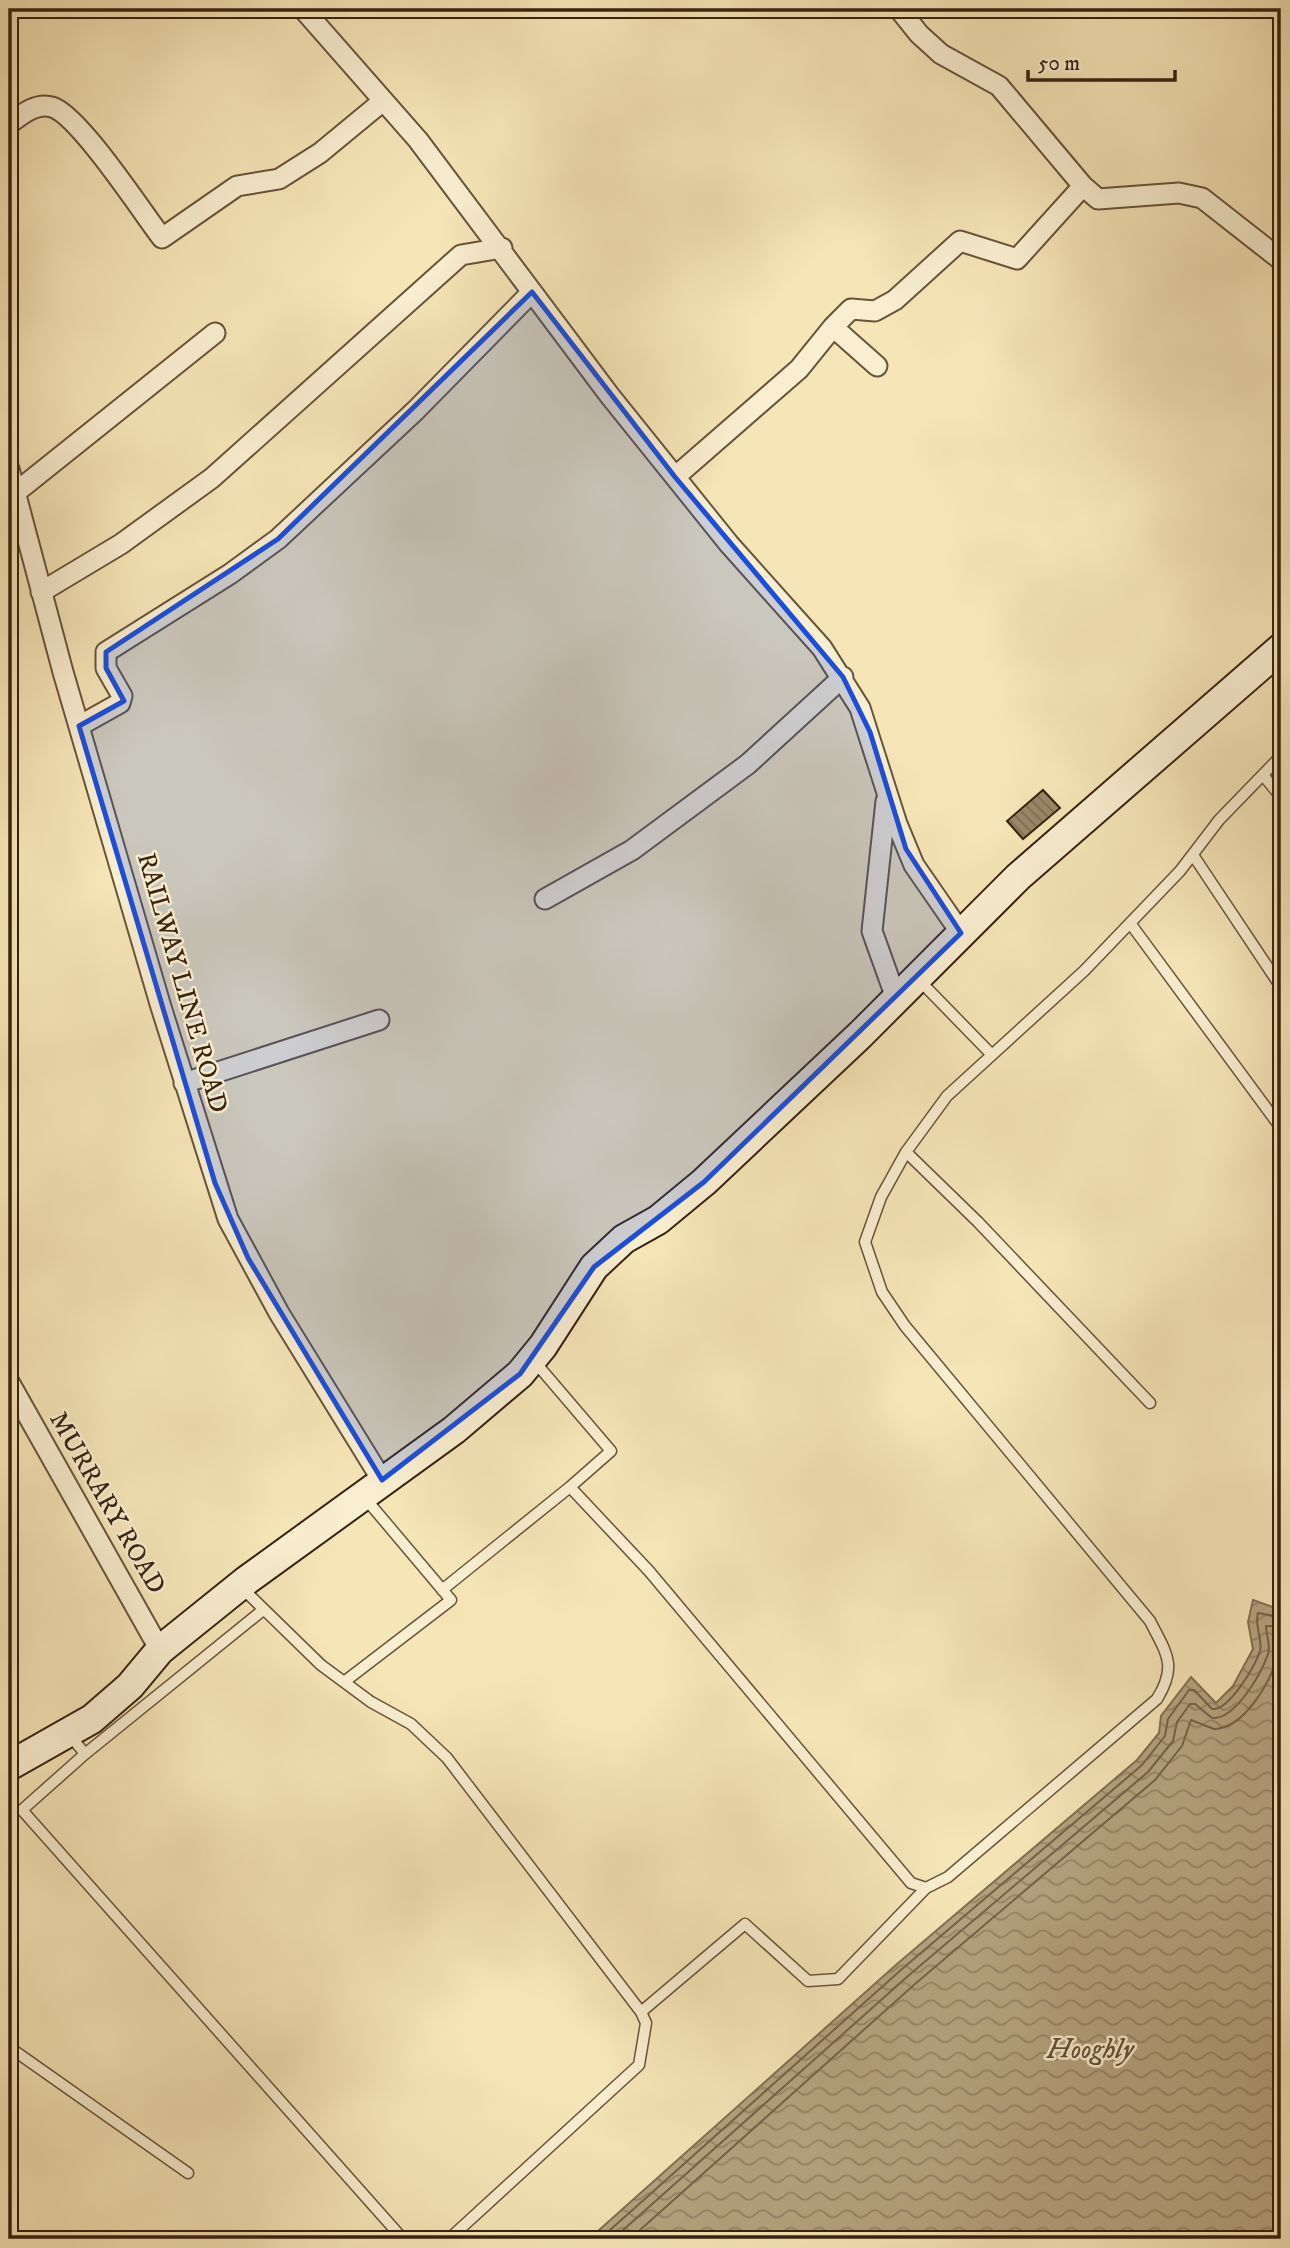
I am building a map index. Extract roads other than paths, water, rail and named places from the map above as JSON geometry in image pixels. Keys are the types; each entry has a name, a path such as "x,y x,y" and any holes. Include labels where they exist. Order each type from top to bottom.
{"street":[{"path":"303,9 418,140 675,477 729,544 822,648 843,677 870,732 897,824 914,865 961,933"},
{"path":"899,9 919,34 941,54 999,86 1083,186 1098,199 1118,200 1140,194 1179,193 1202,198 1281,260"},
{"path":"9,124 38,106 54,107 75,123 162,238 237,186 279,179 310,159 383,102"},
{"path":"675,477 799,369 851,309 875,311 894,300 960,241 1017,259 1083,186"},
{"path":"41,592 121,544 212,478 461,255 502,248"},
{"path":"79,726 120,703 122,696 106,668 106,652 230,574 278,539 415,411 532,292"},
{"path":"833,327 877,366"},
{"path":"11,480 215,333"},
{"name":"RAILWAY LINE ROAD","path":"11,480 79,726 184,1083 228,1219 372,1487"},
{"path":"9,1766 77,1744 92,1719 130,1686 160,1650 372,1487 454,1430 520,1374 594,1267 624,1239 658,1220 704,1182 1018,877 1281,648"},
{"path":"545,899 632,850 685,811 748,764 843,677"},
{"path":"887,788 872,931 896,998"},
{"path":"184,1083 379,1020"},
{"name":"MURRARY ROAD","path":"10,1388 160,1650"}],"lane":[{"path":"641,2012 744,1924 808,1981 838,1979 926,1888 948,1877 1157,1699 1168,1681 1170,1668 1150,1621 905,1326 882,1292 865,1242 881,1198 906,1152 947,1096 1084,971 1193,855 1219,820 1281,755"},
{"path":"1264,775 1281,797"},
{"path":"1193,855 1281,987"},
{"path":"1130,923 1281,1128"},
{"path":"917,978 992,1055"},
{"path":"906,1152 978,1223 1150,1403"},
{"path":"442,1590 611,1451 532,1359"},
{"path":"344,1682 451,1601 372,1487"},
{"path":"570,1487 649,1571 911,1882 926,1888"},
{"path":"240,1586 288,1636 370,1702 411,1724 447,1758 641,2012 646,2023 639,2065 449,2239"},
{"path":"263,1610 77,1744 22,1810 403,2239"},
{"path":"9,2047 188,2173"}],"water":[{"name":"Hooghly","path":"1253,1600 1281,1610 1281,2239 589,2239 897,1964 1137,1760 1159,1733 1161,1716 1191,1677 1216,1703 1233,1686 1253,1649 1248,1622"}]}
